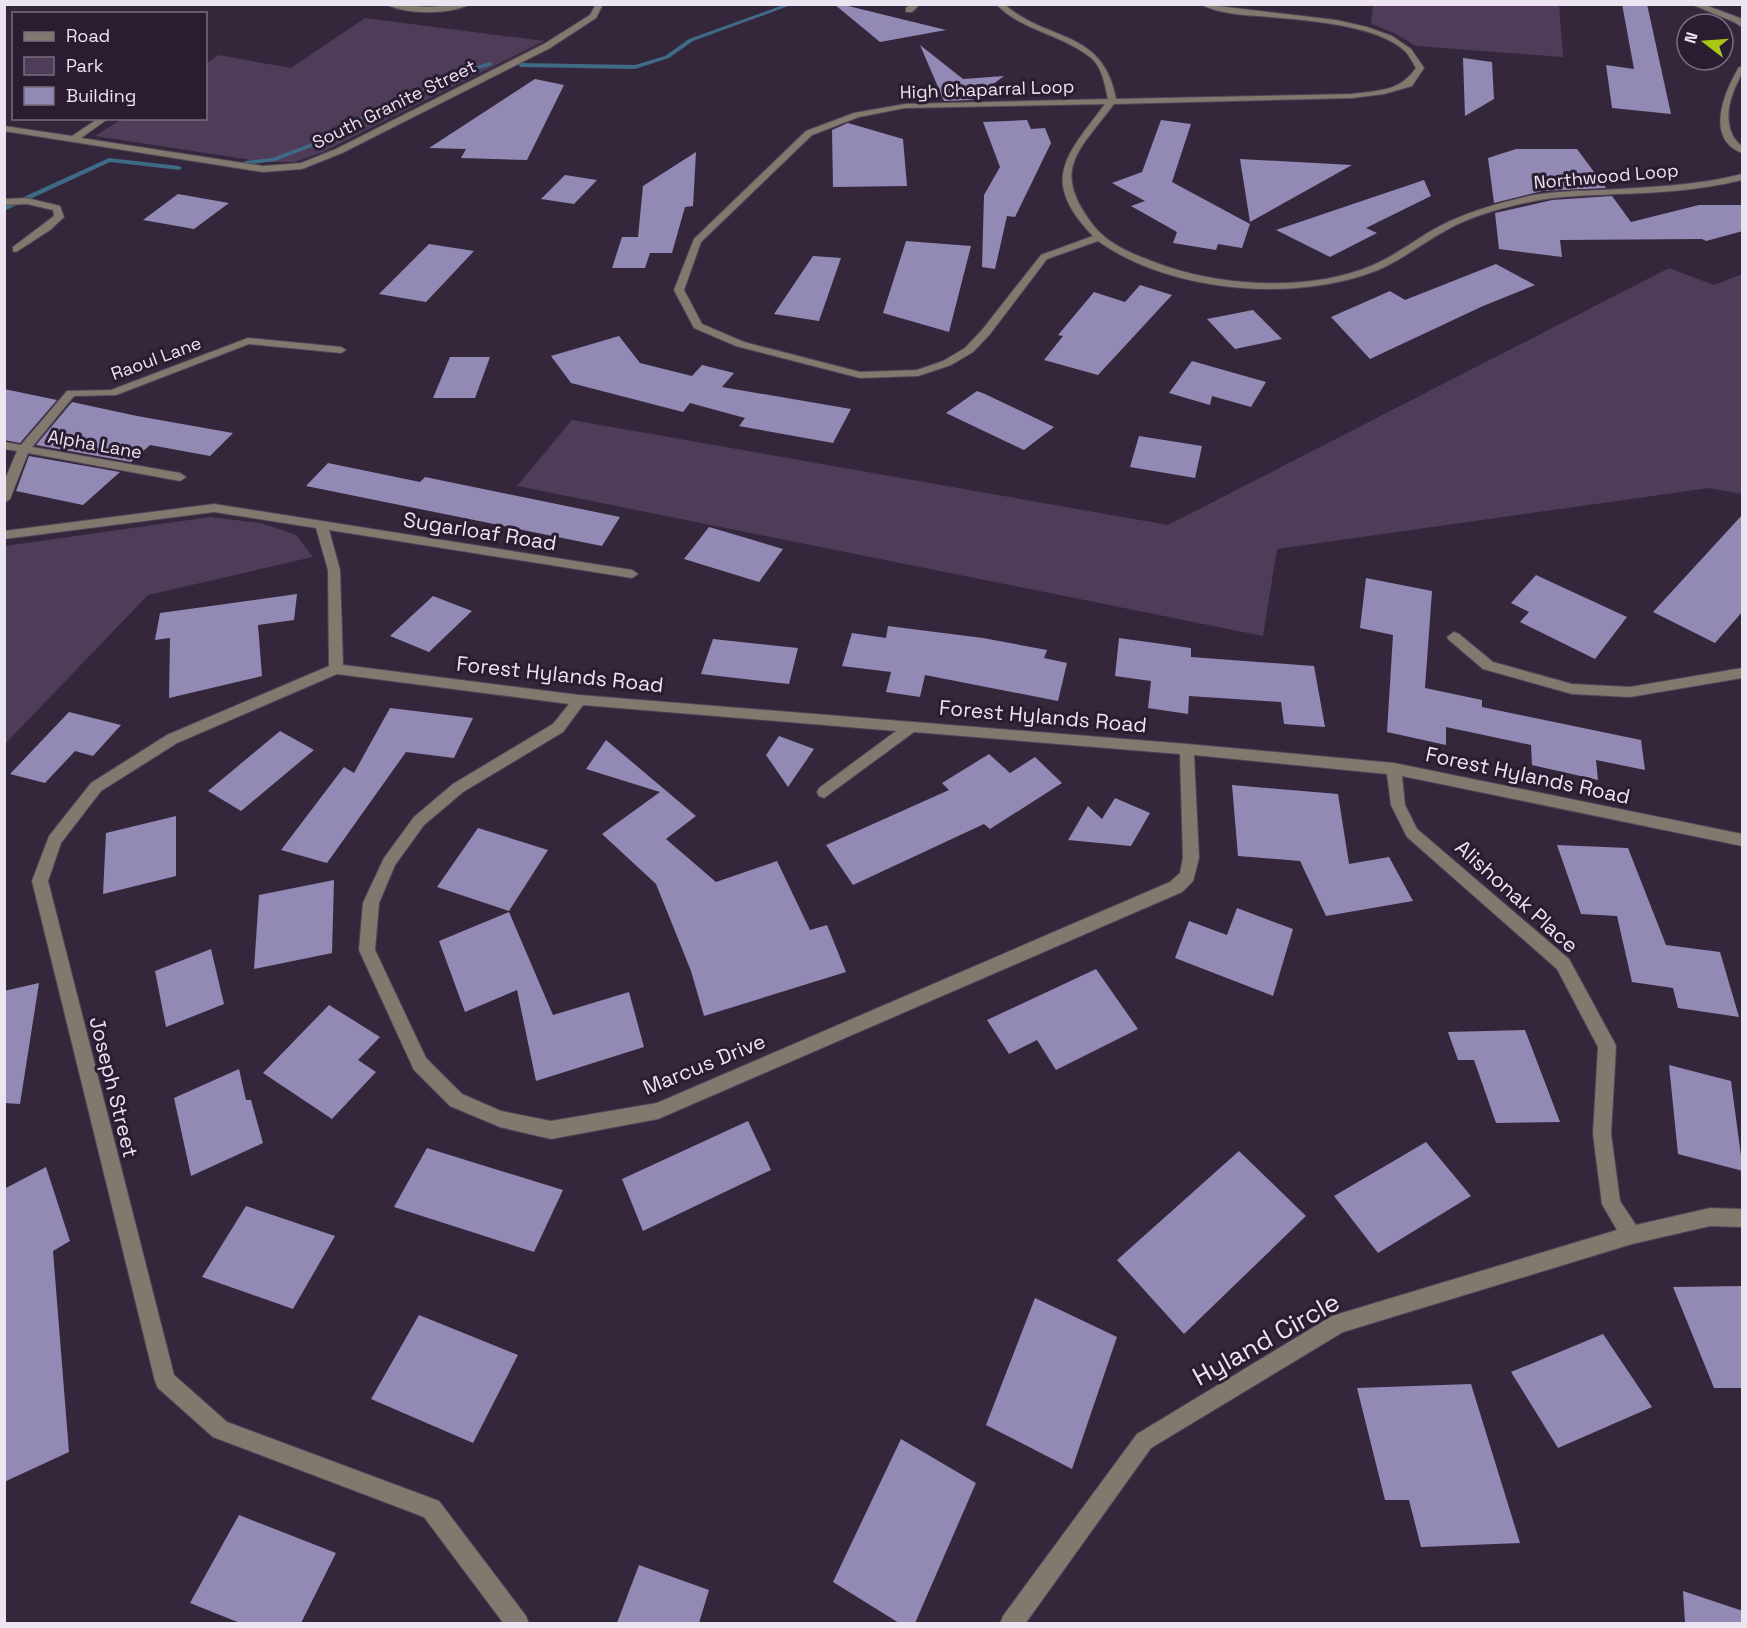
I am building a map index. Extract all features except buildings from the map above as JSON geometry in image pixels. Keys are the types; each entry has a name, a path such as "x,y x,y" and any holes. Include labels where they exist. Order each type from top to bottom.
{"street":[{"path":"388,4 413,9 436,9 468,4"},
{"name":"South Granite Street","path":"4,128 262,169 302,166 372,134 547,46 593,16 600,4"},
{"path":"909,10 917,4"},
{"path":"999,4 1015,18 1060,37 1094,56 1108,79 1112,101"},
{"name":"High Chaparral Loop","path":"1098,237 1044,257 986,332 969,350 947,363 918,373 860,375 740,344 698,326 679,290 697,241 810,133 857,115 905,106 1352,96 1384,92 1409,84 1420,68 1417,58 1400,44 1377,32 1349,25 1230,11 1203,4"},
{"path":"1694,4 1737,20 1743,25"},
{"path":"1743,69 1727,96 1725,113 1727,136 1737,148 1743,150"},
{"name":"Northwood Loop","path":"1112,101 1073,151 1067,165 1066,189 1077,212 1098,237 1147,263 1202,280 1257,285 1322,283 1377,267 1443,228 1500,207 1546,195 1655,189 1728,181 1743,177"},
{"path":"73,139 102,120"},
{"path":"4,201 31,202 57,208 59,217 16,249"},
{"name":"Raoul Lane","path":"4,499 23,450 71,393 112,393 248,341 341,350"},
{"name":"Alpha Lane","path":"4,446 180,477"},
{"path":"4,535 214,508 322,527 334,570 336,669"},
{"name":"Sugarloaf Road","path":"322,527 632,574"},
{"path":"1454,638 1488,666 1572,689 1630,692 1743,673"},
{"name":"Forest Hylands Road","path":"336,669 579,700 1187,749 1394,769 1743,840"},
{"name":"Joseph Street","path":"336,669 172,739 96,787 54,840 40,881 165,1381 220,1430 431,1509 518,1623"},
{"name":"Marcus Drive","path":"579,700 558,728 458,788 419,821 389,862 371,903 368,950 420,1064 456,1100 500,1119 551,1130 657,1111 1176,887 1187,876 1191,858 1187,749"},
{"path":"824,792 912,727"},
{"name":"Alishonak Place","path":"1394,769 1398,805 1412,833 1563,964 1607,1046 1602,1134 1611,1204 1632,1235"},
{"name":"Hyland Circle","path":"1011,1623 1144,1441 1339,1323 1632,1235 1710,1217 1743,1218"}],"green space":[{"path":"1373,5 1559,5 1563,57 1416,46 1394,33 1371,24"},
{"path":"365,18 544,41 323,152 294,162 264,162 95,136 120,120 207,120 207,63 218,55 291,68"},
{"path":"1669,268 1714,285 1742,274 1742,494 1709,488 1277,549 1263,636 517,486 572,420 1168,525"},
{"path":"210,517 261,523 296,535 313,557 148,595 5,744 5,546"}],"waterway":[{"path":"521,65 635,67 667,57 691,40 792,4"},
{"path":"245,163 273,160 325,140 358,120 460,73 490,64"},
{"path":"4,209 109,160 179,168"}]}
